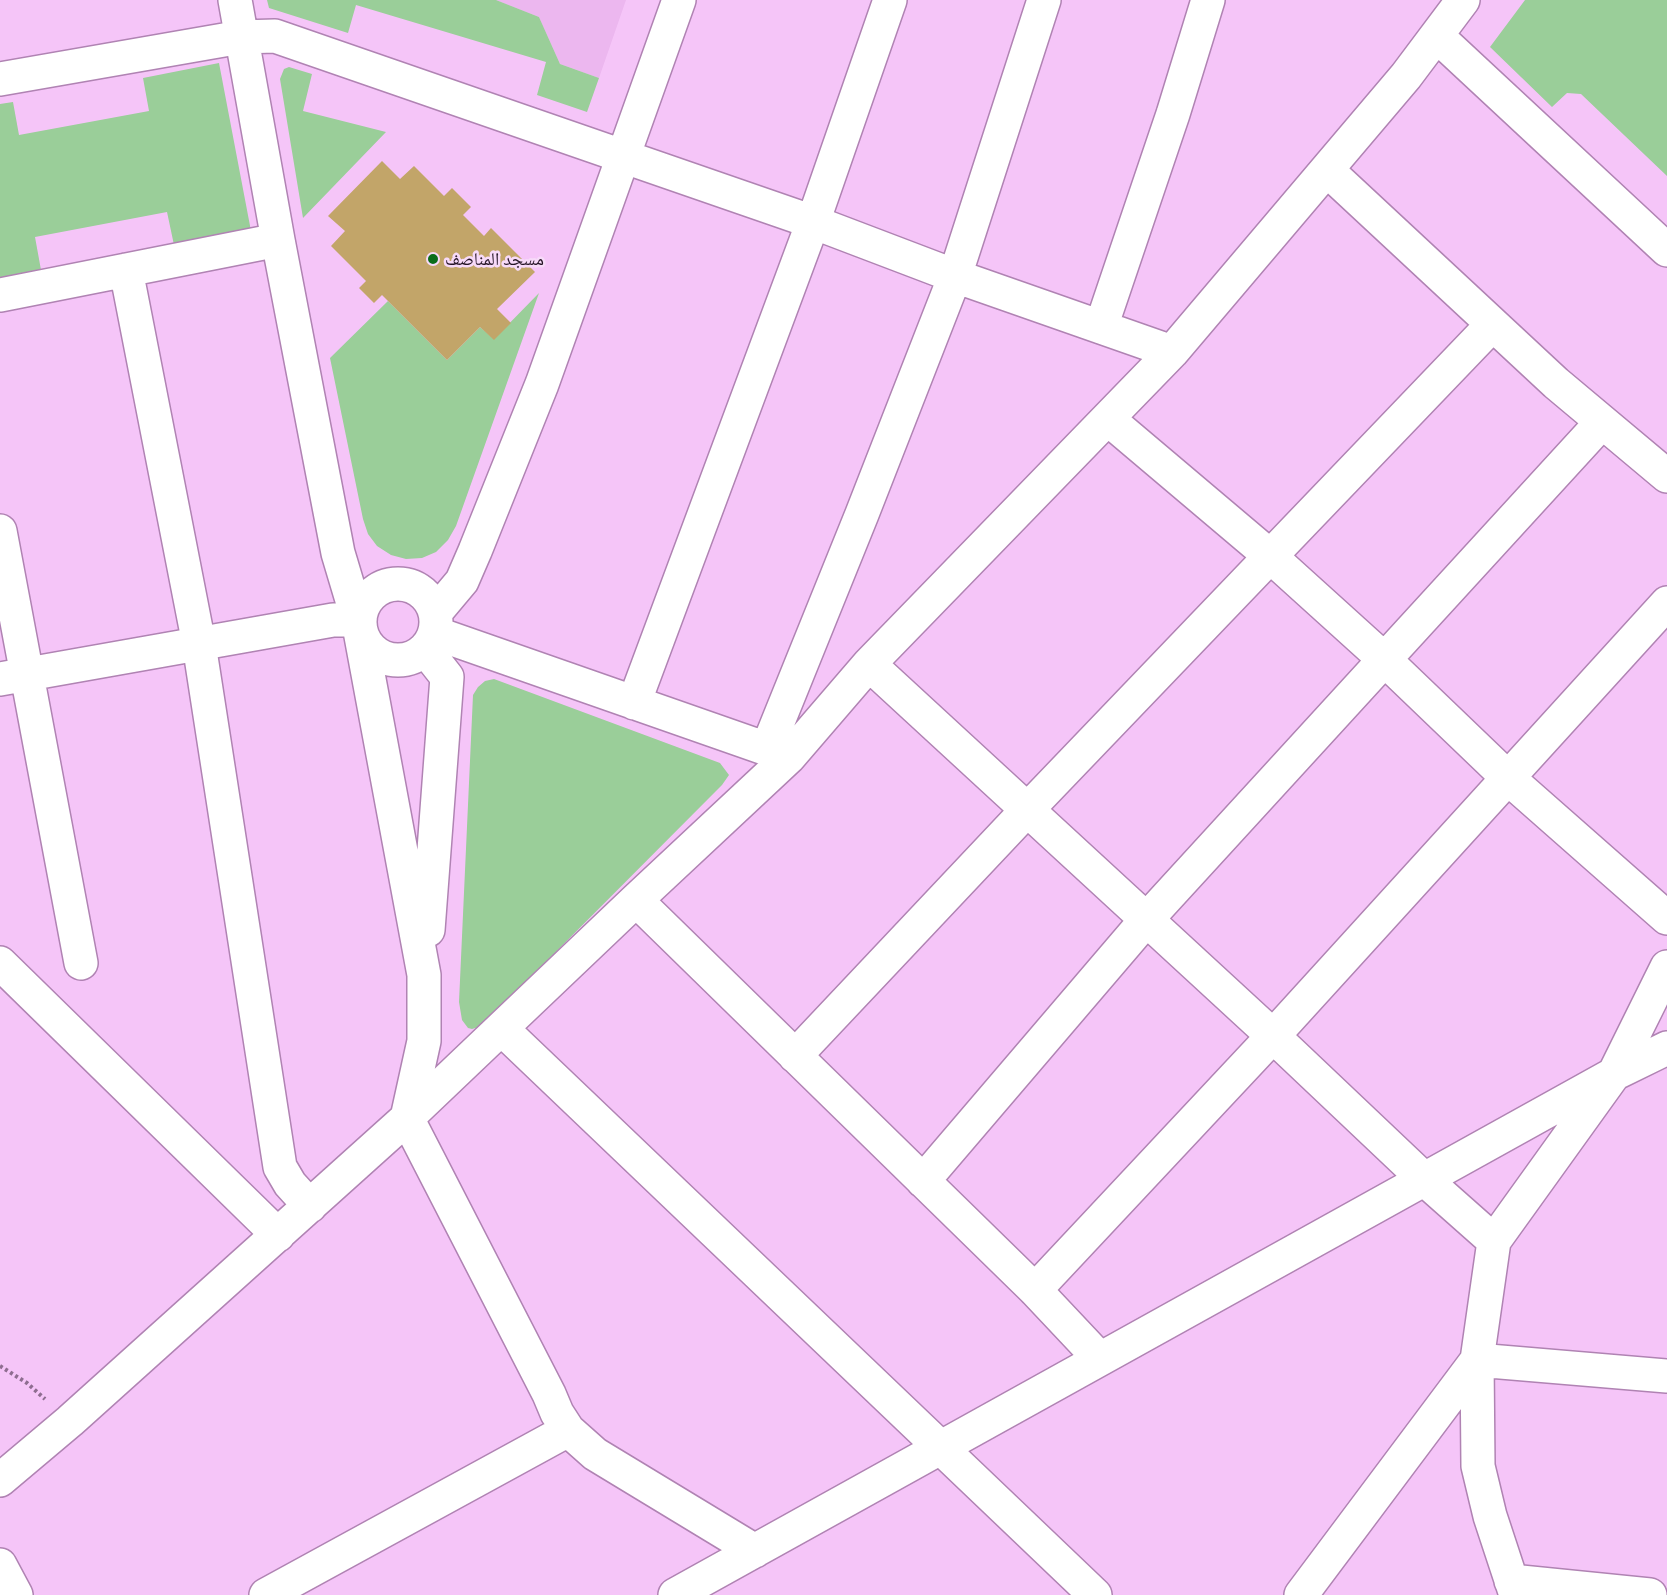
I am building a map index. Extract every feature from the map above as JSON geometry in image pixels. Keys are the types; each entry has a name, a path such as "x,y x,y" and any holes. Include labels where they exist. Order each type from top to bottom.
{"street":[{"path":"235,0 338,553 364,639 371,649 381,656 404,660 416,656 462,580 475,551 542,384 679,0"},
{"path":"634,703 813,222 890,0"},
{"path":"778,753 862,514 955,276 1044,0"},
{"path":"1101,327 1173,114 1208,0"},
{"path":"0,1480 407,1118 636,900 1172,352 1406,76 1463,0"},
{"path":"0,79 242,37 275,36 813,222 955,276 1172,352"},
{"path":"1437,36 1667,250"},
{"path":"1327,170 1556,383 1667,476"},
{"path":"0,295 278,240"},
{"path":"126,270 198,644 280,1167 290,1184 310,1206"},
{"path":"795,1056 1027,810 1492,325"},
{"path":"1108,419 1270,556 1385,660 1508,778 1667,918"},
{"path":"923,1181 1146,920 1602,422"},
{"path":"0,531 14,676 81,963"},
{"path":"424,975 358,620 364,603 372,593 383,586 396,583 409,585 421,591 430,600 432,631 447,677 424,975 424,1041 407,1118 557,1413 568,1430 595,1454 755,1551"},
{"path":"1035,1290 1273,1036 1667,603"},
{"path":"14,676 333,620 358,620"},
{"path":"432,631 778,753"},
{"path":"869,664 1273,1036 1424,1179 1494,1241"},
{"path":"636,900 1035,1290 1100,1359"},
{"path":"0,963 278,1235"},
{"path":"1650,1595 1514,1588 1490,1516 1478,1466 1477,1360 1494,1241 1614,1074 1667,967"},
{"path":"502,1029 1095,1595"},
{"path":"675,1595 1614,1074 1667,1048"},
{"path":"1477,1360 1667,1376"},
{"path":"1301,1595 1477,1360"},
{"path":"266,1595 568,1430"},
{"path":"0,1565 16,1595"}],"path":[{"path":"0,1366 27,1383 70,1420"}],"shaded area":[{"path":"496,0 626,0 599,78 560,64 539,17"}],"green space":[{"path":"267,0 496,0 539,17 560,64 599,78 587,112 537,95 546,62 356,5 348,33 269,8"},
{"path":"1525,0 1667,0 1667,176 1581,94 1567,93 1552,107 1490,47"},
{"path":"219,63 251,231 174,245 167,212 35,237 41,270 0,278 0,104 13,102 19,135 149,111 143,78"},
{"path":"289,67 312,74 303,111 386,132 303,218 280,79 284,69"},
{"path":"539,293 456,526 448,540 436,552 422,558 406,559 391,555 377,546 368,534 363,519 330,358 388,301 447,360 480,327 494,339"},
{"path":"494,679 720,763 729,775 722,785 482,1026 472,1029 468,1028 462,1020 459,1002 473,695 485,681"}],"building":[{"name":"مسجد المناصف","path":"382,161 400,179 414,166 444,196 452,188 471,207 463,215 484,236 491,228 535,272 497,309 511,323 494,340 480,327 447,360 382,295 374,303 359,288 366,281 331,246 345,231 328,216"}],"place":[{"name":"مسجد المناصف","path":"433,259"}]}
